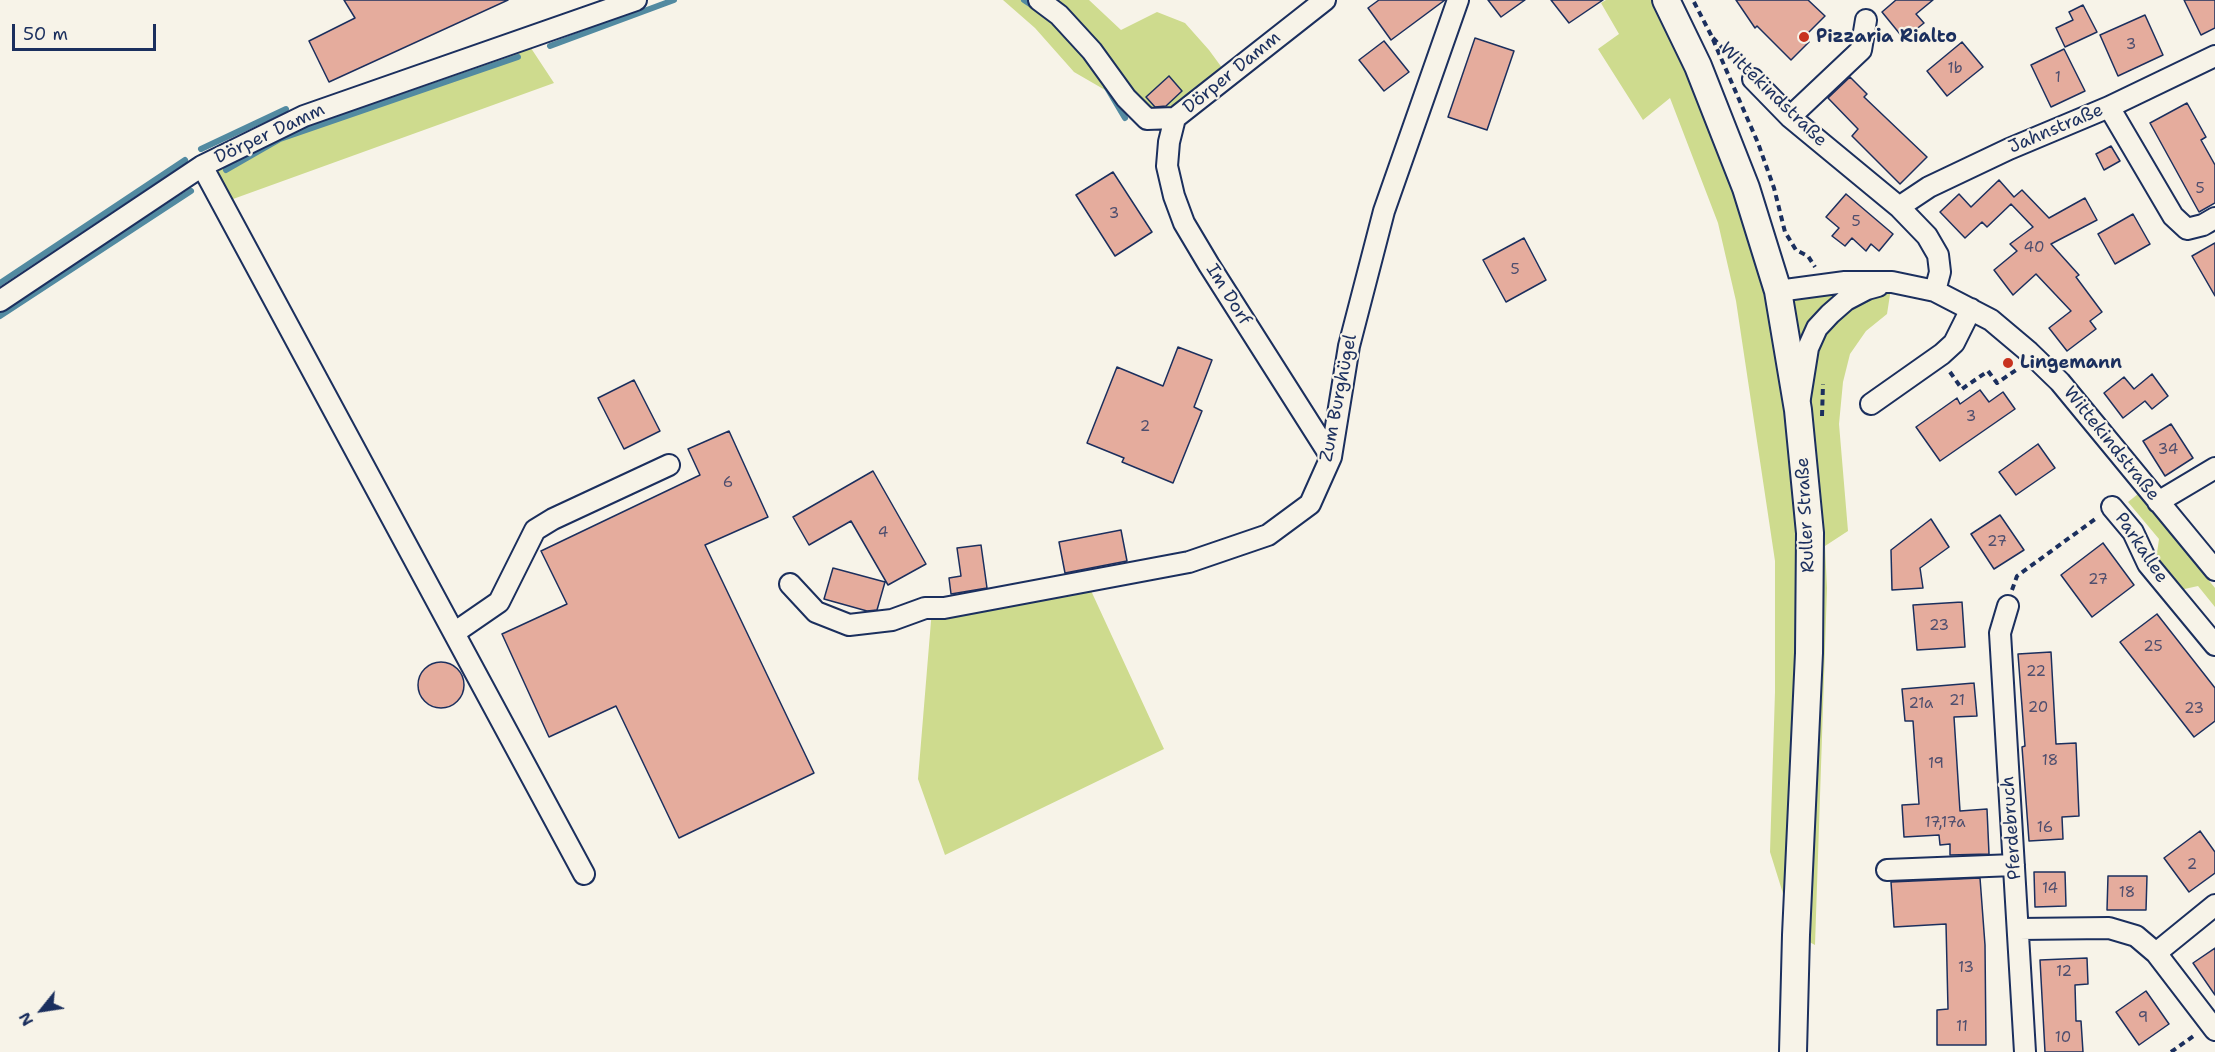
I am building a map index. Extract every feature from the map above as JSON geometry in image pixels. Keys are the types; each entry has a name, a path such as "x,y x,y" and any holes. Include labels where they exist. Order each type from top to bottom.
{"main road":[{"name":"Ruller Straße","path":"1666,0 1698,66 1746,188 1778,291 1798,410 1810,533 1809,653 1796,923 1793,1052"}],"street":[{"name":"Dörper Damm","path":"0,301 202,166 303,116 605,4 636,0"},
{"name":"Dörper Damm","path":"1039,0 1059,15 1079,37 1126,98 1147,119 1174,118 1325,0"},
{"name":"Zum Burghügel","path":"790,584 816,612 849,625 892,620 925,608 944,608 1189,562 1268,535 1310,504 1330,457 1347,357 1365,277 1388,201 1458,0"},
{"path":"1790,117 1861,50 1866,20"},
{"name":"Jahnstraße","path":"1899,207 1929,187 2008,149 2109,108 2215,56"},
{"name":"Wittekindstraße","path":"1753,80 1790,117 1899,207 1927,236 1938,255 1940,272 1935,291"},
{"path":"2109,108 2173,216 2187,229 2204,225 2215,218"},
{"name":"Im Dorf","path":"1174,118 1167,165 1184,223 1330,457"},
{"path":"202,166 584,874"},
{"name":"Wittekindstraße","path":"1778,291 1845,282 1892,282 1935,291 1991,321 2035,357 2060,382 2215,570"},
{"path":"1798,410 1808,348 1817,328 1846,300 1868,289 1892,282"},
{"path":"1871,404 1939,357 1954,343 1971,309"},
{"path":"454,633 499,602 535,530 553,519 669,465"},
{"path":"2158,501 2215,468"},
{"name":"Parkallee","path":"2112,507 2133,532 2148,564 2215,645"},
{"name":"Pferdebruch","path":"2008,606 2000,633 2025,1052"},
{"path":"1887,870 2014,865"},
{"path":"2157,953 2215,905"},
{"path":"2019,929 2109,928 2136,936 2157,953 2213,1027"}],"path":[{"path":"1693,0 1711,35 1758,143 1774,188 1785,232 1796,250 1808,256 1815,264 1821,286"},
{"name":"Wittekindstraße","path":"1711,35 1753,80"},
{"path":"1939,357 1962,389 1988,371 1996,383 2035,357"},
{"path":"2008,606 2017,576 2112,507"},
{"path":"2171,1052 2213,1027"}],"green space":[{"path":"1003,0 1089,0 1121,30 1157,12 1185,23 1228,76 1175,118 1112,94 1074,72 1035,28"},
{"path":"1606,0 1666,0 1778,291 1892,282 1887,314 1866,331 1850,354 1843,382 1839,424 1848,531 1825,546 1827,588 1815,945 1796,935 1770,852 1775,692 1775,561 1736,301 1718,223 1670,98 1643,120 1598,49 1619,34 1601,3"},
{"path":"525,39 554,83 222,203 202,166"},
{"path":"2138,494 2215,588 2215,607 2198,586 2180,590 2156,560 2159,539 2128,502"},
{"path":"1087,582 1164,749 945,855 918,779 932,609"}],"building":[{"path":"344,0 508,0 329,82 309,41 355,18"},
{"path":"1379,0 1445,0 1391,40 1368,8"},
{"path":"1488,0 1525,0 1501,17"},
{"path":"1551,0 1603,0 1569,23"},
{"path":"1736,0 1808,0 1825,16 1804,37 1809,42 1791,60 1757,26 1755,28"},
{"path":"1896,0 1933,0 1916,14 1924,23 1904,39 1882,12"},
{"path":"2184,0 2215,0 2215,28 2201,35"},
{"path":"2083,5 2097,32 2065,47 2056,28 2073,20 2069,12"},
{"path":"2145,15 2163,55 2118,76 2100,35"},
{"path":"1475,38 1514,51 1487,130 1448,117"},
{"path":"1384,41 1409,72 1384,91 1359,60"},
{"path":"1962,42 1983,67 1947,96 1927,71"},
{"path":"2064,49 2085,91 2051,107 2031,65"},
{"path":"1169,76 1182,91 1166,106 1155,107 1146,97"},
{"path":"1850,77 1867,94 1864,97 1927,157 1900,184 1852,136 1858,129 1828,98"},
{"path":"2187,103 2206,137 2201,140 2215,165 2215,203 2199,212 2150,123"},
{"path":"2111,146 2120,161 2104,170 2096,154"},
{"path":"1113,172 1152,232 1115,256 1076,195"},
{"path":"1999,180 2014,197 2022,190 2049,218 2085,198 2097,220 2051,244 2079,275 2076,277 2102,312 2090,321 2096,329 2067,351 2049,328 2071,311 2036,274 2013,295 1994,270 2017,251 2010,244 2033,227 2011,204 1987,227 1982,222 1965,238 1940,212 1959,194 1971,207"},
{"path":"1846,194 1893,234 1879,251 1871,244 1866,251 1852,238 1845,246 1832,236 1839,228 1826,217"},
{"path":"2133,214 2150,244 2115,264 2098,234"},
{"path":"1524,238 1546,280 1506,302 1483,260"},
{"path":"2215,243 2215,296 2192,256"},
{"path":"1178,347 1212,360 1194,407 1202,411 1173,483 1122,462 1124,458 1087,443 1117,367 1163,386"},
{"path":"2152,374 2168,396 2152,409 2145,401 2123,418 2104,393 2124,377 2134,389"},
{"path":"634,380 660,431 624,449 598,398"},
{"path":"1980,390 1989,402 2003,392 2015,409 1940,461 1916,427 1957,398 1960,404"},
{"path":"2171,424 2193,458 2165,476 2143,441"},
{"path":"729,431 768,517 705,545 814,773 679,838 616,706 549,737 502,634 567,604 541,551 700,475 688,449"},
{"path":"2038,444 2055,468 2016,495 1999,472"},
{"path":"873,471 926,564 888,585 851,521 809,545 793,517"},
{"path":"2000,515 2024,550 1994,569 1971,534"},
{"path":"1931,519 1949,547 1920,568 1923,588 1892,590 1891,550"},
{"path":"1121,530 1127,561 1065,573 1059,542"},
{"path":"2103,543 2134,585 2092,617 2061,575"},
{"path":"981,545 987,588 951,594 949,578 961,576 957,548"},
{"path":"833,568 885,582 877,610 867,611 824,599"},
{"path":"1962,602 1965,647 1917,650 1913,605"},
{"path":"2157,614 2215,688 2215,721 2194,737 2120,642"},
{"path":"2051,652 2056,744 2076,743 2079,816 2062,817 2063,839 2029,841 2018,654"},
{"path":"441,662 457,669 464,685 457,701 441,708 425,701 418,685 425,669"},
{"path":"1974,683 1977,716 1954,717 1960,811 1987,809 1989,854 1950,855 1950,844 1940,845 1939,835 1904,837 1902,805 1919,804 1913,721 1905,721 1902,689"},
{"path":"2200,831 2215,852 2215,873 2189,892 2164,858"},
{"path":"2034,872 2065,872 2066,906 2035,907"},
{"path":"2108,876 2147,876 2146,910 2107,910"},
{"path":"1980,878 1985,945 1986,1045 1937,1045 1937,1010 1948,1009 1946,924 1894,927 1891,882"},
{"path":"2215,948 2215,995 2193,963"},
{"path":"2087,958 2088,984 2075,985 2076,1021 2081,1021 2083,1052 2045,1052 2040,960"},
{"path":"2146,991 2169,1024 2139,1045 2116,1012"}],"waterway":[{"path":"550,46 674,0"},
{"path":"1024,0 1036,8"},
{"path":"226,170 280,139 518,57"},
{"path":"1106,86 1125,118"},
{"path":"201,149 286,109"},
{"path":"0,283 185,160"},
{"path":"0,316 191,191"}],"place":[{"name":"Pizzaria Rialto","path":"1804,37"},
{"name":"Lingemann","path":"2008,363"}]}
